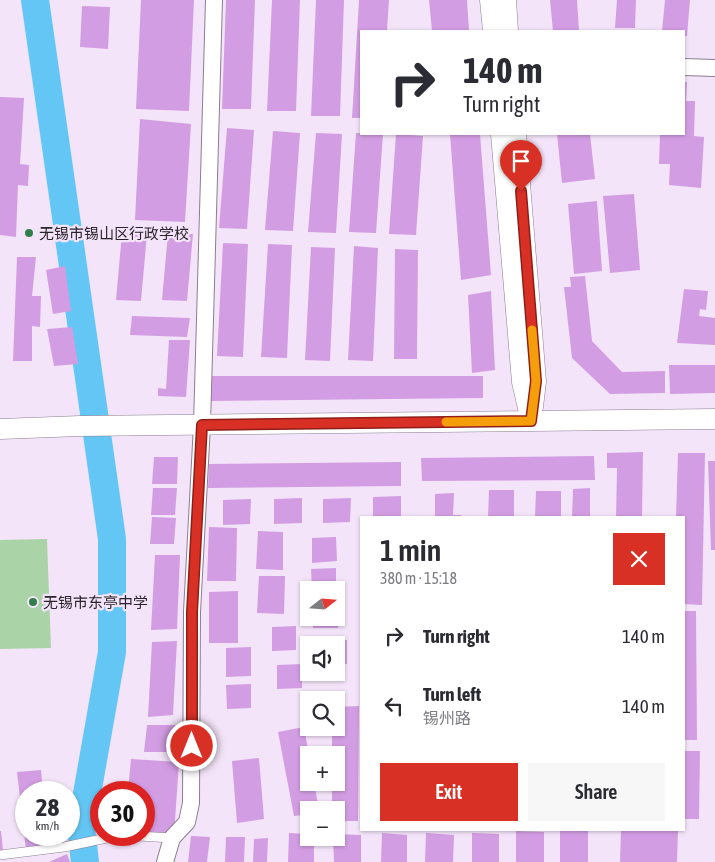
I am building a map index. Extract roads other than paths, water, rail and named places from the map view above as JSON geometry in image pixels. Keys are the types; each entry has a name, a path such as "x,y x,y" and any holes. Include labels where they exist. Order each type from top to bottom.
{"street":[{"path":"165,862 172,838 187,822 191,803 192,612 202,425 214,0"},
{"path":"490,0 493,30"},
{"path":"506,0 508,30"},
{"path":"685,67 715,68"},
{"path":"502,135 522,382 531,421"},
{"path":"516,135 536,381 531,421"},
{"path":"0,428 715,419"}],"lane":[{"path":"155,837 172,838"},
{"path":"0,855 64,848 90,842"}],"waterway":[{"path":"35,0 112,539 112,652 81,828 85,862"}],"place":[{"name":"无锡市锡山区行政学校","path":"29,233"},
{"name":"无锡市东亭中学","path":"33,602"}]}
